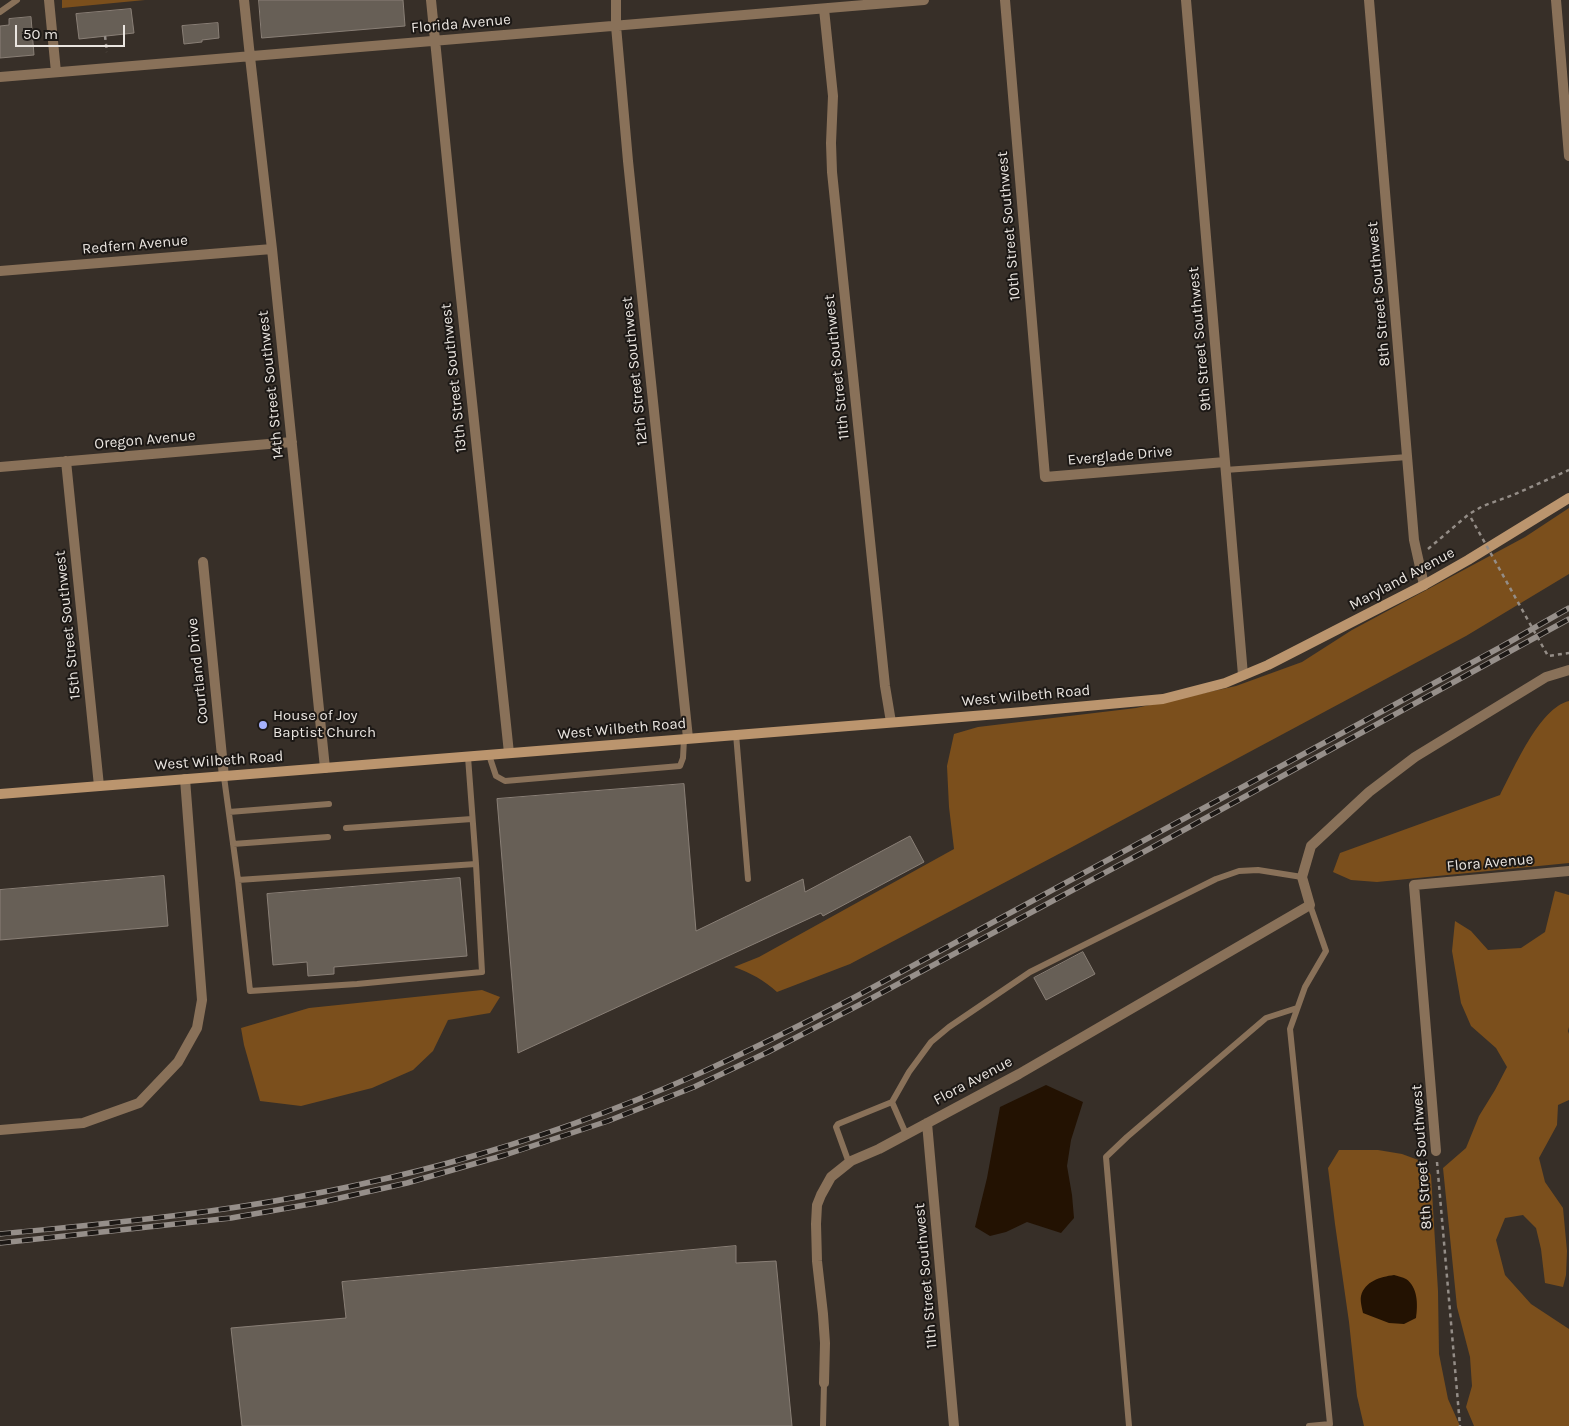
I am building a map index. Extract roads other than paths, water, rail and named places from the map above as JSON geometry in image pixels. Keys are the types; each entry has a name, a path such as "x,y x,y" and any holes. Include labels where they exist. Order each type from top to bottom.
{"main road":[{"name":"Maryland Avenue","path":"1243,675 1268,665 1424,585 1569,498"},
{"name":"West Wilbeth Road","path":"0,794 1154,700 1216,686 1243,675"}],"street":[{"path":"49,0 56,72"},
{"name":"14th Street Southwest","path":"244,0 272,249 325,768"},
{"name":"13th Street Southwest","path":"431,0 509,753"},
{"name":"12th Street Southwest","path":"616,0 616,26 629,170 686,738"},
{"name":"Florida Avenue","path":"0,77 616,26 806,5 824,9 924,0"},
{"name":"10th Street Southwest","path":"1005,0 1043,449"},
{"name":"9th Street Southwest","path":"1186,0 1243,675"},
{"name":"8th Street Southwest","path":"1369,0 1414,540 1424,585"},
{"path":"1556,0 1569,156"},
{"name":"11th Street Southwest","path":"824,9 833,96 831,143 833,181 885,686 891,722"},
{"name":"Redfern Avenue","path":"0,271 272,249"},
{"name":"Oregon Avenue","path":"0,467 292,442"},
{"name":"Everglade Drive","path":"1043,449 1045,477 1225,466"},
{"name":"15th Street Southwest","path":"66,461 99,786"},
{"name":"Courtland Drive","path":"203,562 224,777"},
{"path":"1310,905 1302,877 1312,846 1370,792 1415,757 1546,678 1569,670"},
{"path":"0,1130 83,1123 139,1103 178,1062 192,1037 196,1028 202,1000 185,779"},
{"name":"Flora Avenue","path":"1414,885 1569,871"},
{"name":"8th Street Southwest","path":"1414,885 1436,1151"},
{"name":"Flora Avenue","path":"824,1383 823,1314 815,1241 817,1206 831,1177 849,1163 1019,1074 1310,905"},
{"name":"11th Street Southwest","path":"927,1123 954,1426"}],"lane":[{"path":"0,12 17,0"},
{"path":"1225,466 1408,457"},
{"path":"736,734 748,880"},
{"path":"489,755 496,776 504,781 680,766 686,738"},
{"path":"224,777 250,991 357,984 482,972 468,757"},
{"path":"229,812 330,804"},
{"path":"346,828 472,820"},
{"path":"233,844 328,837"},
{"path":"238,880 476,864"},
{"path":"849,1163 836,1127 838,1124 892,1102 909,1072 931,1042 949,1027 1030,972 1216,879 1239,871 1258,870 1302,877"},
{"path":"1309,1426 1330,1424 1290,1029 1305,987 1326,951 1310,905"},
{"path":"1129,1426 1106,1157 1266,1018 1297,1008"},
{"path":"892,1102 906,1134"},
{"path":"824,1383 824,1426"}],"railway":[{"path":"0,1234 210,1211 300,1197 360,1185 419,1171 512,1144 637,1100 738,1056 855,997 1499,648 1569,608"},
{"path":"0,1243 231,1218 322,1202 407,1183 505,1155 608,1121 694,1087 768,1052 859,1005 1151,848 1569,619"}],"place":[{"name":"House of Joy Baptist Church","path":"263,725"}]}
